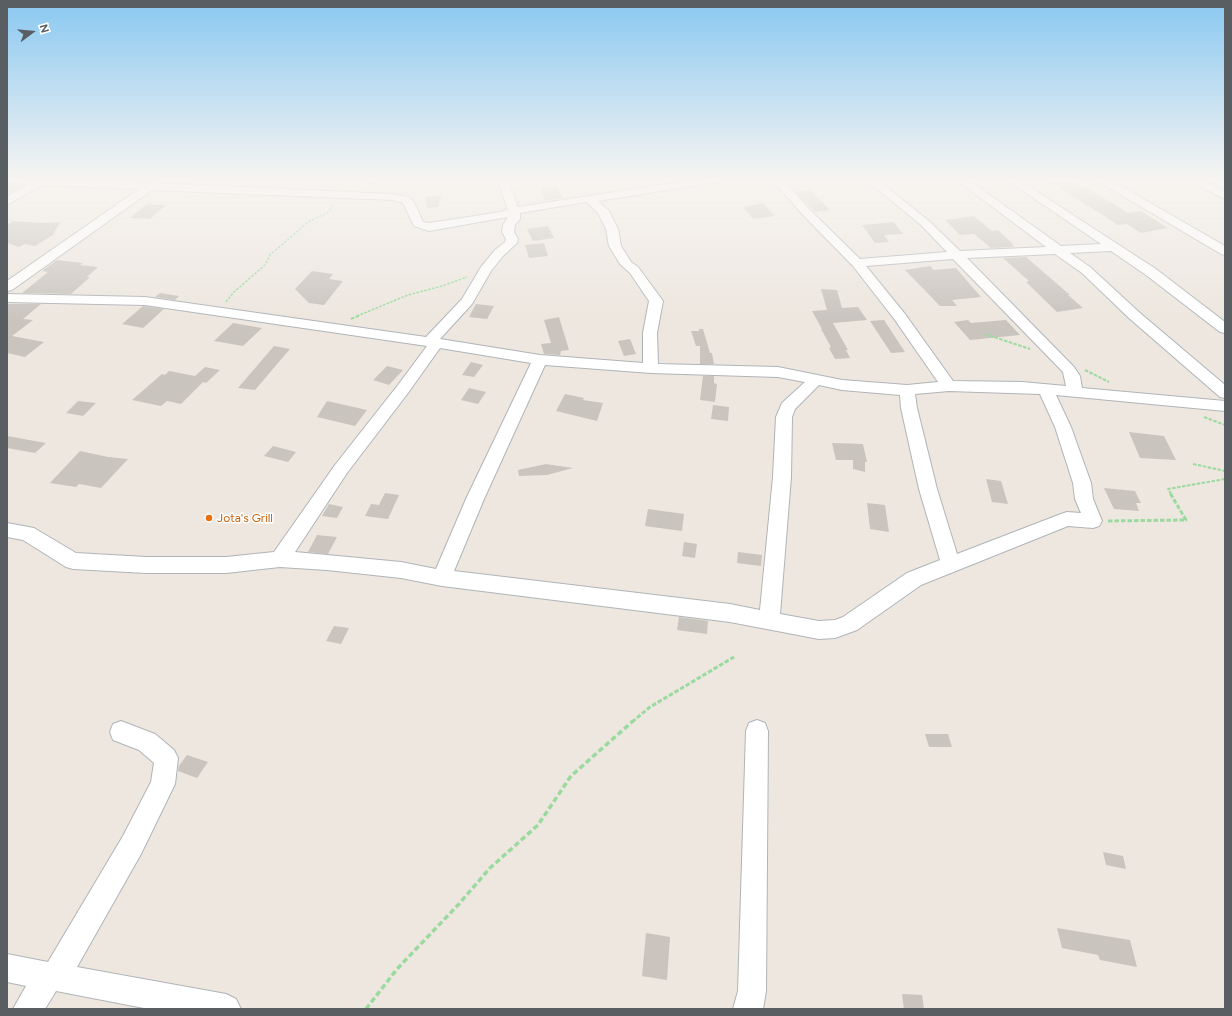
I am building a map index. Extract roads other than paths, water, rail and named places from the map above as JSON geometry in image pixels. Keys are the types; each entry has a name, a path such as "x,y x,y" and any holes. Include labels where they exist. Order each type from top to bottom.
{"street":[{"path":"7,274 78,225"},
{"path":"7,287 91,225"},
{"path":"420,225 429,227 439,225"},
{"path":"280,559 341,469 403,389 433,342 467,301 485,270 499,253 511,243 512,239 508,232 509,225"},
{"path":"610,225 615,246 626,264 634,270 656,301 650,334 652,368"},
{"path":"819,225 857,263 900,317 949,386"},
{"path":"927,225 958,255 1068,370 1072,376 1075,393"},
{"path":"1024,225 1086,270 1135,316 1225,393"},
{"path":"1080,225 1156,277 1225,329"},
{"path":"1181,225 1225,251"},
{"path":"857,263 958,255 1113,247"},
{"path":"7,298 145,301 215,312 330,326 540,360 652,368 778,372 857,387 907,390 949,386 1022,387 1225,406"},
{"path":"442,578 475,499 540,360"},
{"path":"769,620 782,476 784,417 788,407 817,379"},
{"path":"907,390 909,408 928,489 951,564"},
{"path":"7,530 27,533 73,560 146,565 226,565 280,559 327,562 401,570 442,578 730,613 819,630 835,629 850,624 914,579 1067,520 1093,521 1084,499 1082,483 1063,427 1046,390"},
{"path":"28,1009 52,976 132,845 163,784 166,758 147,742 121,732"},
{"path":"748,1009 752,992 757,732"},
{"path":"7,968 226,1009"}],"place":[{"name":"Jota's Grill","path":"209,518"}]}
